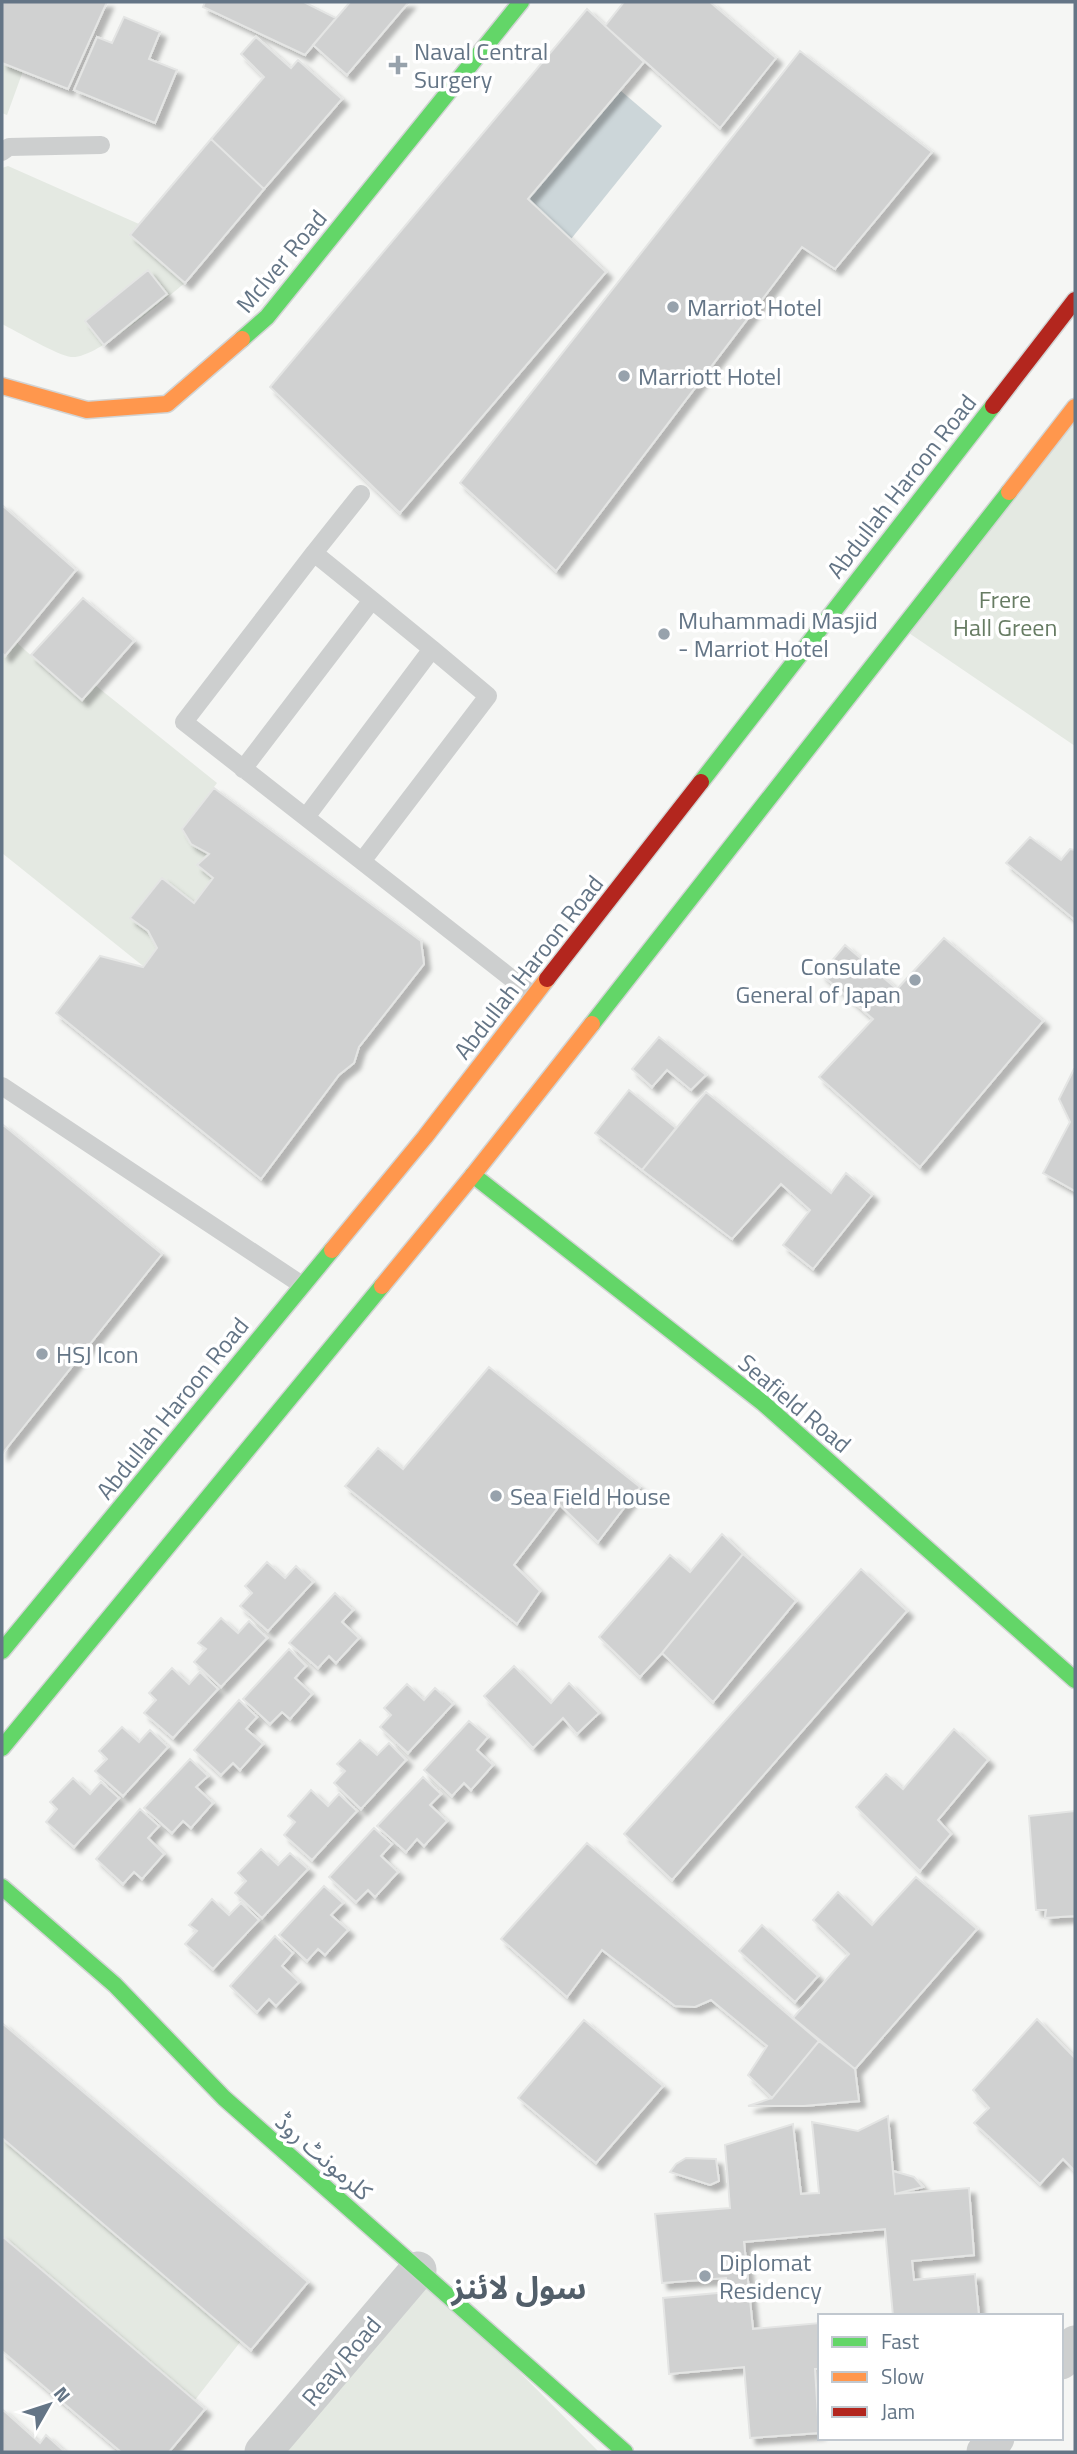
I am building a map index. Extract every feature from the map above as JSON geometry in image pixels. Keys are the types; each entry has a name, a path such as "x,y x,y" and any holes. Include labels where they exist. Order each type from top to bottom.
{"main road":[{"name":"Mclver Road","path":"2,386 87,410 167,404 267,317 521,2"},
{"name":"Abdullah Haroon Road","path":"2,1651 425,1137 1075,300"},
{"path":"2,1748 473,1175 1075,407"},
{"name":"Seafield Road","path":"473,1175 763,1403 1075,1680"},
{"name":"کلرمونٹ روڈ","path":"2,1887 115,1985 223,2098 625,2452"}],"street":[{"name":"Reay Road","path":"264,2452 418,2270"},
{"path":"1063,2359 1075,2344"}],"lane":[{"path":"2,152 9,147 101,145"},
{"path":"361,494 184,722 534,996"},
{"path":"314,553 488,696 363,860"},
{"path":"243,769 372,600"},
{"path":"306,817 432,649"},
{"path":"2,1086 302,1285"}],"green space":[{"path":"2,63 23,71 7,115 2,113"},
{"path":"8,166 139,224 130,235 185,283 112,339 82,355 65,356 2,324 2,168"},
{"name":"Frere Hall Green","path":"1075,411 1075,746 903,629"},
{"path":"16,642 81,700 95,685 217,783 182,829 209,854 198,865 213,878 194,903 162,878 130,917 148,931 157,948 143,966 2,853 2,653 5,656"},
{"path":"2,2138 241,2341 195,2400 2,2236"},
{"path":"418,2270 599,2452 264,2452"}],"shaded area":[{"path":"621,91 662,126 571,239 528,199"}],"building":[{"path":"2,2 107,2 68,89 2,63"},
{"path":"205,2 304,2 336,18 305,55 203,7"},
{"path":"350,2 409,2 347,75 313,45"},
{"path":"624,2 710,2 776,58 720,128 605,26"},
{"path":"587,9 644,62 528,199 606,272 400,513 270,387"},
{"path":"124,17 160,32 149,59 177,70 155,123 74,90 97,37 112,43"},
{"path":"256,37 291,68 298,60 342,99 264,189 211,139 264,77 241,54"},
{"name":"Marriott Hotel","path":"800,51 932,152 835,269 802,247 556,571 460,483"},
{"path":"211,139 264,189 185,283 130,235"},
{"path":"148,270 167,294 104,345 85,321"},
{"path":"2,505 76,570 5,656 2,653"},
{"path":"83,598 134,641 82,700 31,655"},
{"path":"214,788 421,941 424,964 359,1047 354,1063 339,1075 261,1179 56,1013 100,956 143,967 157,948 148,931 130,918 162,878 194,903 213,878 197,865 209,854 191,844 182,829"},
{"path":"1030,837 1061,860 1070,849 1075,850 1075,920 1006,863"},
{"path":"944,938 1043,1021 920,1167 819,1077 873,1019 821,974 845,945 897,989"},
{"path":"659,1037 706,1075 691,1090 667,1070 652,1087 632,1069"},
{"path":"1074,1069 1075,1191 1043,1173 1070,1122 1059,1099"},
{"path":"629,1090 676,1128 642,1170 595,1133"},
{"path":"706,1092 831,1193 846,1173 872,1195 813,1269 783,1245 810,1210 781,1184 732,1239 642,1170"},
{"name":"HSJ Icon","path":"2,1124 162,1254 2,1454"},
{"name":"Sea Field House","path":"489,1367 640,1487 598,1542 560,1505 514,1565 540,1591 517,1624 345,1486 378,1448 403,1469"},
{"path":"722,1534 743,1554 640,1677 599,1637 670,1555 690,1572"},
{"path":"743,1554 796,1601 713,1702 662,1653"},
{"path":"267,1562 285,1578 296,1566 313,1582 268,1631 240,1606 252,1593 245,1586"},
{"path":"861,1569 907,1611 672,1880 624,1834"},
{"path":"335,1593 353,1610 342,1622 359,1638 336,1663 329,1656 318,1668 289,1643"},
{"path":"221,1618 238,1633 249,1621 267,1638 221,1687 194,1662 206,1649 198,1643"},
{"path":"289,1649 306,1666 295,1678 312,1694 290,1719 282,1712 270,1724 243,1699"},
{"path":"514,1666 551,1703 569,1683 599,1713 577,1734 563,1718 533,1748 484,1696"},
{"path":"172,1668 189,1684 200,1672 218,1689 173,1738 144,1713 156,1700 149,1693"},
{"path":"407,1684 424,1700 435,1688 453,1704 408,1753 380,1727 391,1715 384,1708"},
{"path":"239,1700 257,1717 246,1729 263,1744 240,1770 233,1763 221,1775 194,1750"},
{"path":"469,1721 488,1737 477,1750 493,1765 471,1790 464,1783 452,1796 424,1770"},
{"path":"122,1727 139,1742 150,1730 168,1747 123,1796 95,1771 107,1759 99,1751"},
{"path":"954,1729 988,1760 938,1820 951,1834 920,1871 856,1807 886,1774 903,1789"},
{"path":"360,1740 377,1755 389,1743 406,1760 361,1809 334,1783 345,1771 337,1764"},
{"path":"190,1759 208,1776 196,1787 213,1803 191,1828 183,1821 172,1833 144,1808"},
{"path":"423,1777 441,1794 430,1805 447,1821 424,1846 417,1839 406,1852 377,1826"},
{"path":"73,1778 90,1794 101,1782 119,1798 74,1847 46,1822 57,1809 50,1802"},
{"path":"311,1790 328,1806 339,1794 357,1811 312,1860 284,1835 295,1822 288,1816"},
{"path":"140,1809 159,1826 148,1838 164,1854 142,1879 134,1872 123,1884 96,1859"},
{"path":"1075,1811 1075,1916 1045,1918 1046,1910 1036,1910 1029,1816"},
{"path":"374,1828 392,1844 381,1856 398,1872 375,1897 368,1890 356,1902 329,1877"},
{"path":"587,1843 819,2041 772,2098 748,2075 767,2046 711,2000 695,2007 675,2006 602,1950 567,1997 501,1939"},
{"path":"261,1849 278,1865 290,1853 308,1869 262,1918 235,1893 246,1881 238,1873"},
{"path":"916,1877 977,1929 855,2069 793,2018 849,1954 813,1920 838,1892 872,1925"},
{"path":"324,1886 343,1903 331,1915 348,1930 325,1955 318,1949 307,1961 279,1935"},
{"path":"212,1899 229,1915 241,1903 259,1920 213,1969 185,1944 197,1931 189,1925"},
{"path":"762,1925 818,1976 795,2002 739,1951"},
{"path":"275,1936 293,1953 282,1966 299,1982 276,2006 269,1999 257,2012 230,1986"},
{"path":"1037,2019 1075,2058 1075,2171 1063,2159 1040,2184 974,2123 989,2108 973,2090"},
{"path":"584,2020 663,2086 596,2163 518,2098"},
{"path":"2,2023 308,2282 251,2350 2,2138"},
{"path":"819,2041 855,2069 859,2101 804,2106 748,2106 772,2098"},
{"name":"Diplomat Residency","path":"888,2116 895,2194 969,2188 974,2255 912,2261 914,2280 975,2274 979,2314 893,2314 885,2229 744,2242 753,2329 818,2323 818,2369 815,2369 818,2433 750,2438 744,2367 669,2374 663,2298 728,2292 726,2278 662,2283 655,2214 730,2208 725,2145 793,2124 801,2194 819,2193 812,2122 858,2131"},
{"path":"686,2158 716,2159 719,2181 710,2185 670,2172"},
{"path":"893,2171 914,2177 923,2187 895,2194"},
{"path":"2,2236 205,2409 169,2452 121,2452 2,2351"},
{"path":"2,2409 40,2443 46,2435 65,2452 2,2452"}],"traffic: fast":[{"path":"242,339 267,317 521,2"},
{"path":"701,782 993,406"},
{"path":"592,1024 1009,492"},
{"path":"473,1175 763,1403 1075,1680"},
{"path":"2,1651 332,1250"},
{"path":"2,1748 382,1286"},
{"path":"2,1887 115,1985 224,2098 625,2452"}],"traffic: slow":[{"path":"2,386 87,410 167,404 242,339"},
{"path":"1009,492 1075,407"},
{"path":"332,1250 425,1137 547,979"},
{"path":"382,1286 592,1024"}],"traffic: jam":[{"path":"993,406 1075,300"},
{"path":"547,979 701,782"}],"place":[{"name":"Naval Central Surgery","path":"398,65"},
{"name":"Marriot Hotel","path":"673,307"},
{"name":"Marriott Hotel","path":"624,376"},
{"name":"Muhammadi Masjid - Marriot Hotel","path":"664,634"},
{"name":"Consulate General of Japan","path":"915,980"},
{"name":"HSJ Icon","path":"42,1354"},
{"name":"Sea Field House","path":"496,1496"},
{"name":"Diplomat Residency","path":"705,2276"}],"district":[{"name":"سول لائنز","path":"519,2287"}]}
